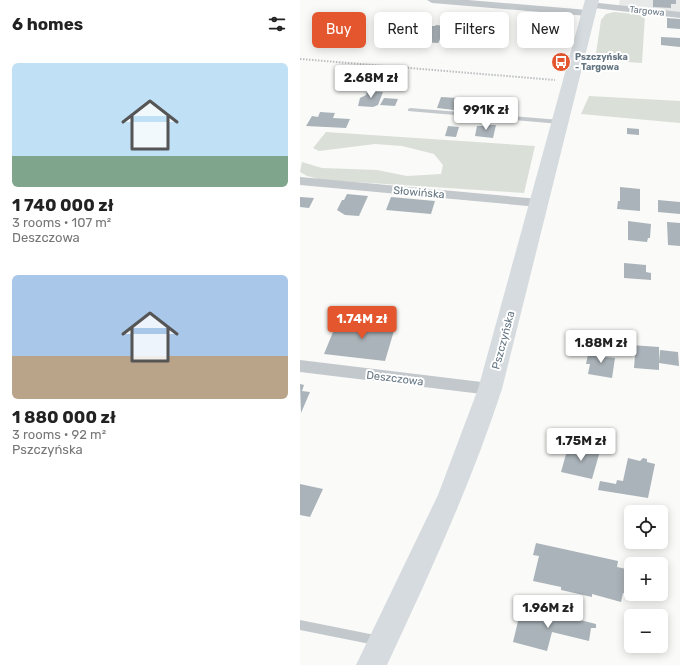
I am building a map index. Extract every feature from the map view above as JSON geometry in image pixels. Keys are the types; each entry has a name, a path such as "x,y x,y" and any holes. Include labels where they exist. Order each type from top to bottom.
{"main road":[{"name":"Pszczyńska","path":"371,665 452,494 477,431 490,389 590,6"}],"street":[{"name":"Targowa","path":"432,0 590,6 680,15"},
{"name":"Słowińska","path":"300,180 539,203"},
{"name":"Deszczowa","path":"300,366 490,389"}],"lane":[{"path":"410,110 560,122"},
{"path":"300,625 382,641"}],"path":[{"path":"300,59 472,72 571,82"}],"shaded area":[{"path":"620,0 680,0 680,14 618,7"},
{"path":"614,12 645,15 642,63 595,60 601,20 606,14"},
{"path":"589,96 680,101 680,123 581,114"},
{"path":"326,132 535,146 524,193 323,180 307,176 300,172 302,162 322,168 377,170 407,176 441,174 443,165 434,154 402,146 375,144 319,151 313,148"}],"building":[{"path":"653,0 676,0 676,4 671,4 671,8 653,7"},
{"path":"667,18 680,19 680,29 667,28"},
{"path":"440,25 440,39 438,43 432,43 432,26"},
{"path":"661,37 680,38 680,47 661,45"},
{"path":"367,91 383,92 378,105 373,107 358,106 360,98 366,95"},
{"path":"441,97 458,98 454,110 437,108"},
{"path":"384,98 398,99 395,106 380,105"},
{"path":"320,112 335,113 333,118 350,119 346,128 306,126 312,116 318,117"},
{"path":"496,125 493,138 475,136 477,126"},
{"path":"448,126 459,127 456,137 445,136"},
{"path":"627,128 639,129 639,135 627,134"},
{"path":"620,187 640,189 640,211 617,209 618,201 620,201"},
{"path":"347,194 368,196 359,216 345,215 337,210"},
{"path":"300,197 314,198 309,208 300,207"},
{"path":"391,197 435,201 431,214 386,210"},
{"path":"658,200 680,202 680,214 658,212"},
{"path":"628,221 651,224 650,238 648,238 647,242 628,240"},
{"path":"667,222 680,223 680,246 668,245"},
{"path":"624,263 646,265 646,272 651,273 651,280 624,278"},
{"path":"347,318 396,324 385,361 324,354 333,332 341,332"},
{"path":"631,345 659,347 659,362 660,350 678,352 679,366 659,363 659,370 634,368 635,354 631,354"},
{"path":"593,348 605,350 605,357 615,358 612,378 588,374 590,364 586,364 588,355 592,354"},
{"path":"300,384 304,385 302,391 310,392 301,413"},
{"path":"568,447 582,450 583,447 600,451 592,479 561,472"},
{"path":"628,458 640,461 643,458 647,459 647,462 655,464 648,498 598,490 600,481 616,484 617,480 623,481"},
{"path":"300,484 323,489 310,517 300,515"},
{"path":"536,543 618,561 617,567 624,568 624,593 621,602 592,594 592,597 561,590 561,587 533,581 539,556 533,555"},
{"path":"521,609 549,615 552,613 596,624 596,628 591,628 589,641 552,632 547,651 513,642"}],"place":[{"name":"Pszczyńska - Targowa","path":"561,62"}]}
